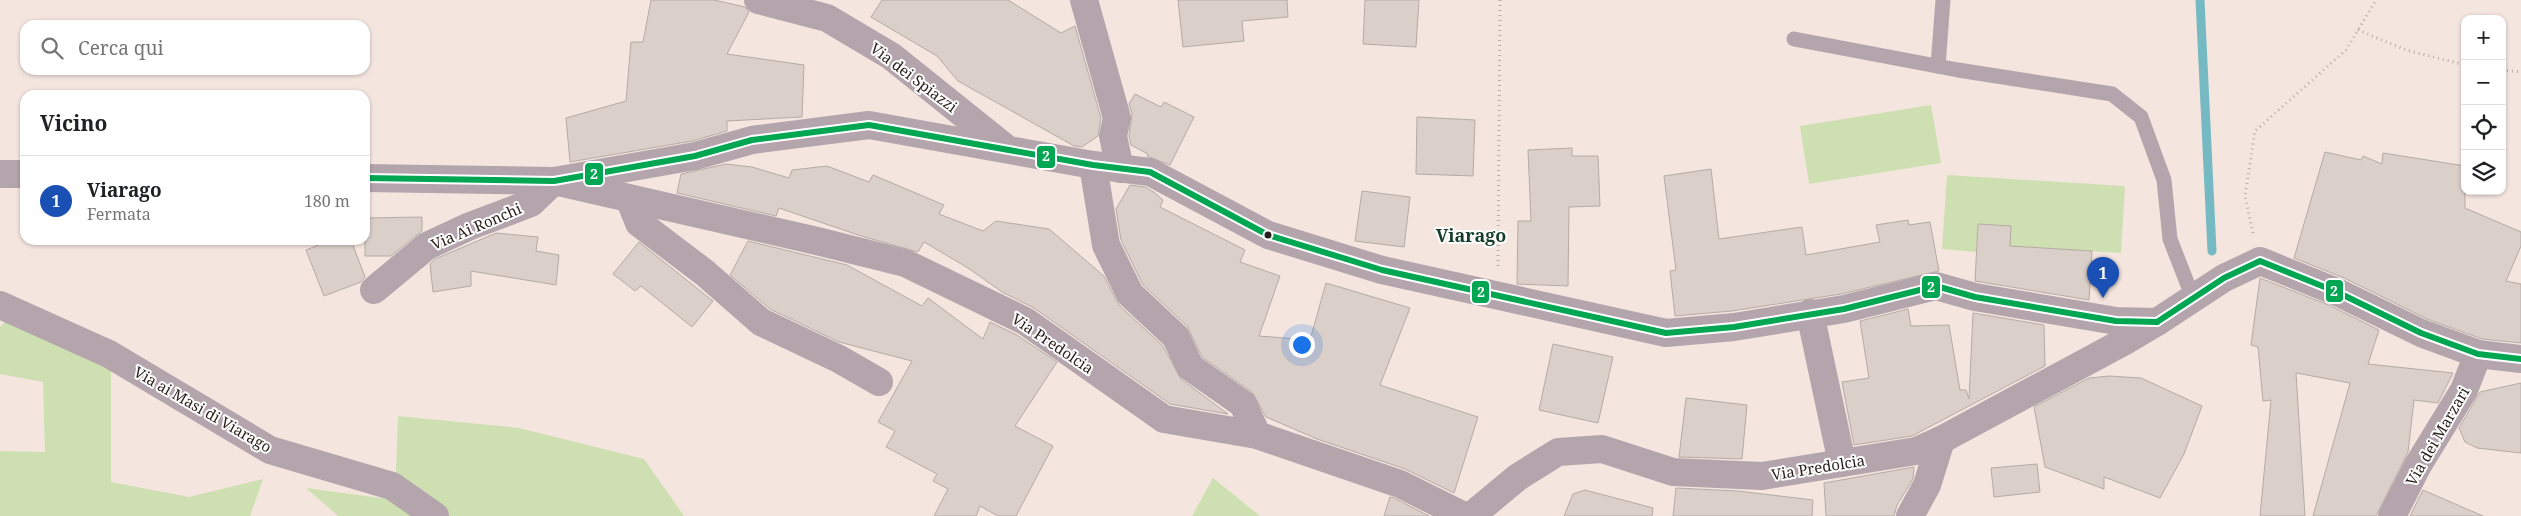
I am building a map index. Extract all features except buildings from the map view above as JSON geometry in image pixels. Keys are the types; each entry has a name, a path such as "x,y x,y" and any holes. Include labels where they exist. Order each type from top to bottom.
{"street":[{"name":"Via dei Spiazzi","path":"758,0 827,18 891,56 1007,149"},
{"path":"1084,0 1117,118 1113,136 1120,169"},
{"path":"370,178 554,181 695,156 752,140 869,125 1094,165 1150,172 1268,235 1382,270 1666,333 1734,327 1810,313 1844,309 1936,286 1975,297 2106,319 2157,322"},
{"path":"1094,165 1106,245 1130,294 1176,337 1190,367 1243,404 1257,435"},
{"path":"0,174 20,174"},
{"name":"Via Predolcia","path":"554,181 817,241 905,264 1025,321 1164,419 1257,435 1400,484 1464,516"},
{"name":"Via Ai Ronchi","path":"374,290 427,246 470,226 531,203 554,181"},
{"path":"629,198 639,223 705,273 761,322 839,359 879,382"},
{"path":"2260,261 2337,292 2421,333 2478,354 2521,359"},
{"name":"Via Predolcia","path":"1471,516 1518,477 1558,452 1602,449 1673,472 1762,476 1916,451 1941,440 2125,341 2224,278 2260,261"},
{"name":"Via ai Masi di Viarago","path":"0,305 110,354 270,450 392,486 435,516"},
{"path":"1810,313 1842,463"},
{"name":"Via dei Marzari","path":"2392,516 2418,465 2464,390 2478,354"},
{"path":"1910,516 1927,485 1941,440"}],"lane":[{"path":"1938,66 1942,0"},
{"path":"1794,39 1938,66 2112,94 2141,117 2164,180 2170,239 2193,298"}],"path":[{"path":"1497,296 1500,0"},
{"path":"2260,261 2245,196 2255,131 2346,50 2376,0"},
{"path":"2358,30 2406,50 2461,64"},
{"path":"2506,70 2521,72"}],"green space":[{"path":"1931,105 1941,163 1809,184 1800,126"},
{"path":"1947,175 2125,186 2121,253 2010,246 2011,226 1978,224 1976,252 1942,249"},
{"path":"5,322 111,362 111,482 189,497 263,479 250,516 0,516 0,451 45,452 43,382 0,374 0,327"},
{"path":"398,416 519,428 644,459 684,516 338,516 306,488 395,500"},
{"path":"1213,478 1260,516 1192,516"}],"waterway":[{"path":"2200,0 2212,251"}],"transit line":[{"name":"2","path":"370,178 554,181 695,156 752,140 869,125 1093,165 1150,172 1268,235 1382,270 1666,333 1734,327 1844,309 1936,286 1975,297 2116,321 2157,322"},
{"name":"2","path":"2157,322 2224,278 2260,261 2337,292 2421,333 2478,354 2521,359"}],"place":[{"name":"Viarago","path":"2103,298"}],"district":[{"name":"Viarago","path":"1471,235"}]}
